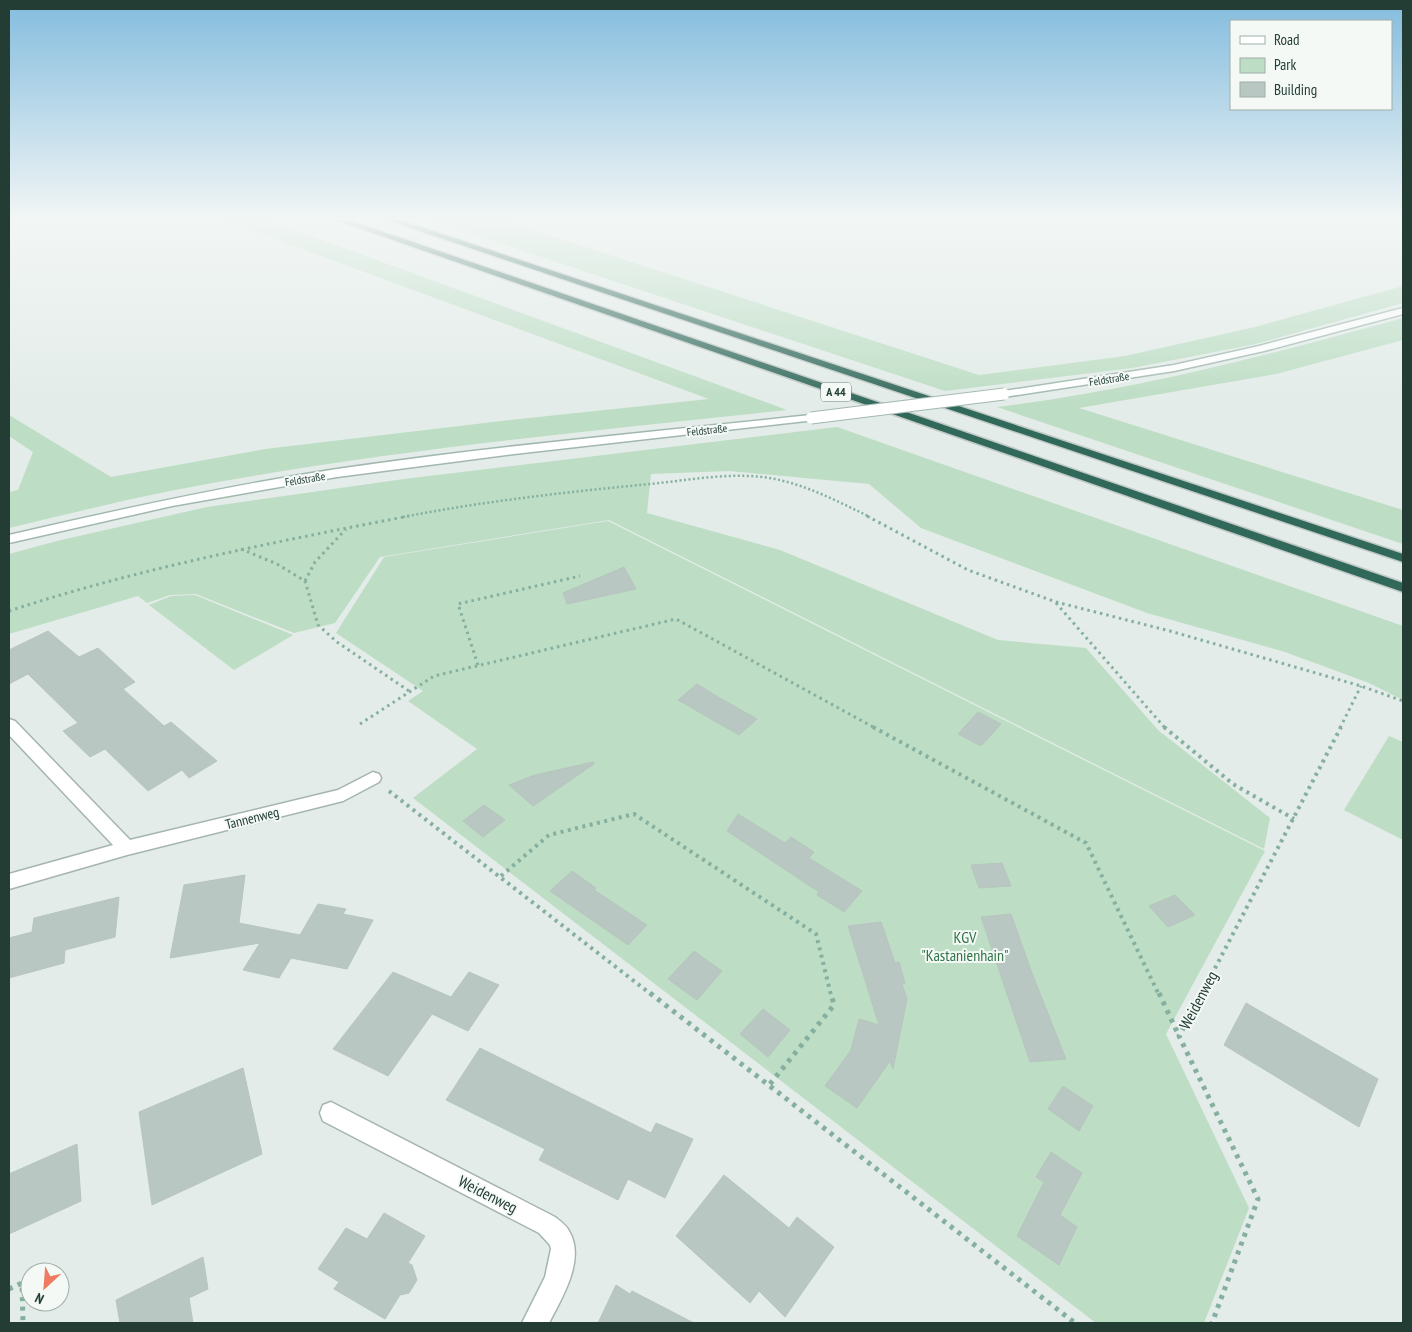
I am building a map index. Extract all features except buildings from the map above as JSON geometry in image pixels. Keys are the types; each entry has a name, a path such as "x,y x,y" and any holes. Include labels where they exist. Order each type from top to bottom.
{"highway":[{"name":"A 44","path":"513,280 1403,588"},
{"name":"A 44","path":"572,280 1403,558"},
{"path":"1338,566 1403,592"}],"main road":[{"name":"Feldstraße","path":"9,539 106,516 223,492 335,474 445,458 811,418 1004,394 1174,368 1260,349 1403,310"},
{"path":"9,725 127,848"},
{"name":"Tannenweg","path":"9,881 127,848 343,795 373,778"},
{"name":"Weidenweg","path":"331,1113 547,1225 561,1240 562,1259 556,1281 535,1323"}],"path":[{"path":"9,611 64,593 240,549 454,507 551,494 732,476 774,479 813,490 884,524 968,570 1056,602 1170,631 1361,686 1403,701"},
{"path":"305,581 315,562 348,528"},
{"path":"240,549 277,564 305,581 318,625 337,642 409,691"},
{"path":"478,665 458,604 580,576"},
{"path":"1056,602 1167,730 1233,784 1294,819"},
{"path":"360,724 434,676 676,619 1086,843 1179,1036"},
{"name":"Weidenweg","path":"1212,1323 1258,1198 1179,1036 1294,819 1361,686"},
{"path":"373,778 770,1084 1075,1323"},
{"path":"501,876 549,835 634,814 816,934 834,1005 770,1084"},
{"path":"9,1289 22,1283 23,1323"}],"green space":[{"path":"387,280 432,280 787,410 480,444 327,464 175,490 9,528 9,492 18,490 33,452 9,436 9,415 111,477 265,449 709,399"},
{"path":"611,280 687,280 979,375 1125,356 1255,327 1403,286 1403,303 1256,344 1132,368 945,391"},
{"path":"1403,318 1403,340 1276,374 1079,408 1403,510 1403,544 997,407 1100,391 1202,370"},
{"path":"837,427 1403,626 1403,700 1369,683 1285,652 1147,613 921,528 869,484 729,471 651,474 647,513 780,550 998,640 1086,648 1158,730 1270,818 1264,849 609,520 380,557 335,623 294,633 196,594 170,595 147,603 138,596 9,634 9,554 57,541 207,507 404,479"},
{"name":"KGV \"Kastanienhain\"","path":"608,521 1265,851 1166,1034 1249,1208 1204,1323 1096,1323 413,798 477,749 408,701 423,691 336,633 384,557"},
{"path":"195,595 293,635 234,670 149,605 171,596"},
{"path":"1389,736 1403,742 1403,840 1344,810"}]}
